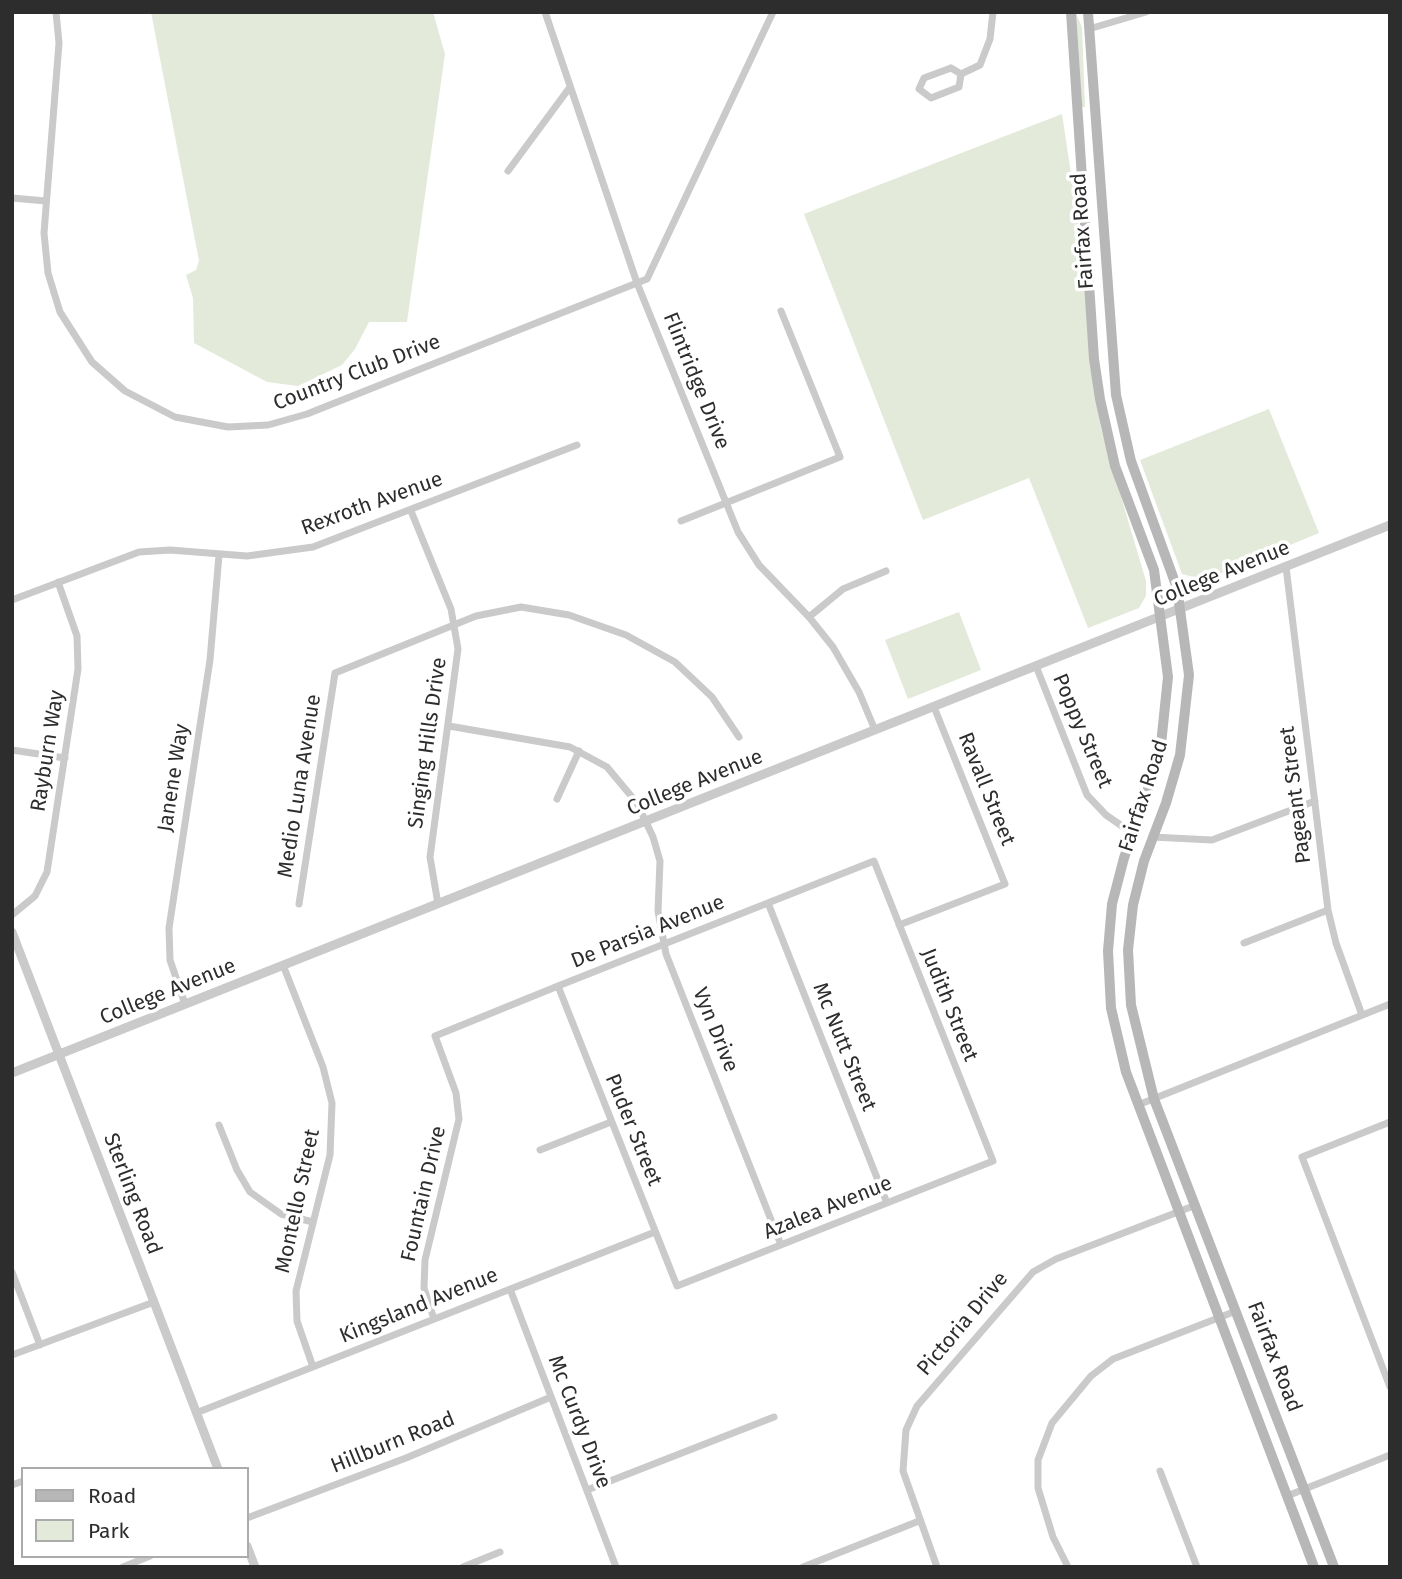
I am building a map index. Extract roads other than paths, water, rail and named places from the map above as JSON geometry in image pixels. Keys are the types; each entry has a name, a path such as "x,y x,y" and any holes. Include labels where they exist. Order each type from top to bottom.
{"main road":[{"name":"Fairfax Road","path":"1072,12 1094,359 1115,466 1154,570 1168,677 1165,724 1154,776 1132,833 1112,904 1108,979 1116,1038 1138,1105 1314,1567"},
{"path":"1078,12 1089,29"},
{"name":"Fairfax Road","path":"1088,12 1116,395 1131,461 1170,564 1182,609 1189,675 1186,724 1174,779 1152,837 1133,905 1128,963 1135,1030 1154,1099 1334,1567"},
{"path":"1075,61 1079,69 1081,99 1095,112"}],"street":[{"name":"Country Club Drive","path":"56,12 59,43 44,233 48,273 60,312 80,347 109,379 141,402 175,417 211,426 268,425 307,414 637,283"},
{"name":"Flintridge Drive","path":"545,12 637,283 738,532 759,565 809,617 847,669 875,730"},
{"path":"637,283 647,279 773,12"},
{"path":"961,74 980,65 990,38 993,12"},
{"path":"1089,29 1146,12"},
{"path":"951,68 961,74 959,87 931,98 919,89 925,78 951,68"},
{"path":"508,171 570,87"},
{"path":"12,198 46,201"},
{"path":"681,521 840,457 781,311"},
{"name":"Rexroth Avenue","path":"12,600 139,552 170,550 219,555 275,554 313,547 577,444"},
{"name":"Singing Hills Drive","path":"411,511 455,624 458,665 430,857 438,904"},
{"name":"College Avenue","path":"12,1073 1390,526"},
{"name":"Janene Way","path":"185,1004 170,960 169,929 209,660 219,555"},
{"name":"Pageant Street","path":"1286,566 1328,910 1336,943 1362,1015"},
{"path":"809,617 843,589 886,571"},
{"name":"Rayburn Way","path":"12,915 35,896 47,872 65,758 79,654 73,621 58,582"},
{"name":"Medio Luna Avenue","path":"299,904 335,673 476,616 522,607 569,615 626,635 675,662 712,697 739,737"},
{"name":"Poppy Street","path":"1036,666 1087,795 1106,815 1132,833"},
{"name":"Ravall Street","path":"899,925 1004,884 934,707"},
{"name":"Vyn Drive","path":"449,726 553,742 579,751 618,778 647,821 660,861 658,911 663,945 781,1245"},
{"path":"12,750 65,758"},
{"path":"557,799 579,751"},
{"path":"1152,837 1212,840 1315,801"},
{"name":"De Parsia Avenue","path":"435,1036 873,861"},
{"name":"Judith Street","path":"873,861 993,1161"},
{"name":"Mc Nutt Street","path":"768,903 887,1203"},
{"path":"1244,943 1328,910"},
{"name":"Sterling Road","path":"12,932 217,1467"},
{"name":"Montello Street","path":"283,965 323,1067 332,1103 330,1155 299,1277 296,1306 300,1335 313,1367"},
{"name":"Puder Street","path":"558,986 677,1286"},
{"path":"1138,1105 1390,1004"},
{"name":"Fountain Drive","path":"434,1319 424,1288 425,1260 459,1119 456,1093 435,1036"},
{"path":"540,1150 611,1122"},
{"path":"1390,1122 1302,1157 1390,1387"},
{"path":"219,1125 237,1170 250,1192 275,1210 313,1222"},
{"name":"Azalea Avenue","path":"677,1286 993,1161"},
{"name":"Pictoria Drive","path":"937,1567 906,1486 902,1456 912,1416 933,1387 1032,1272 1056,1259 1196,1205"},
{"name":"Kingsland Avenue","path":"197,1413 655,1231"},
{"path":"12,1272 40,1345"},
{"name":"Mc Curdy Drive","path":"510,1289 616,1567"},
{"path":"12,1355 154,1301"},
{"path":"1068,1567 1049,1525 1038,1488 1038,1460 1052,1423 1091,1376 1113,1359 1236,1311"},
{"name":"Hillburn Road","path":"248,1518 406,1458 551,1397"},
{"path":"587,1490 774,1418"},
{"path":"1287,1496 1390,1455"},
{"path":"1160,1471 1198,1567"},
{"path":"803,1567 919,1521"},
{"path":"248,1549 255,1567"},
{"path":"463,1567 500,1552"},
{"path":"123,1567 145,1558"}]}
